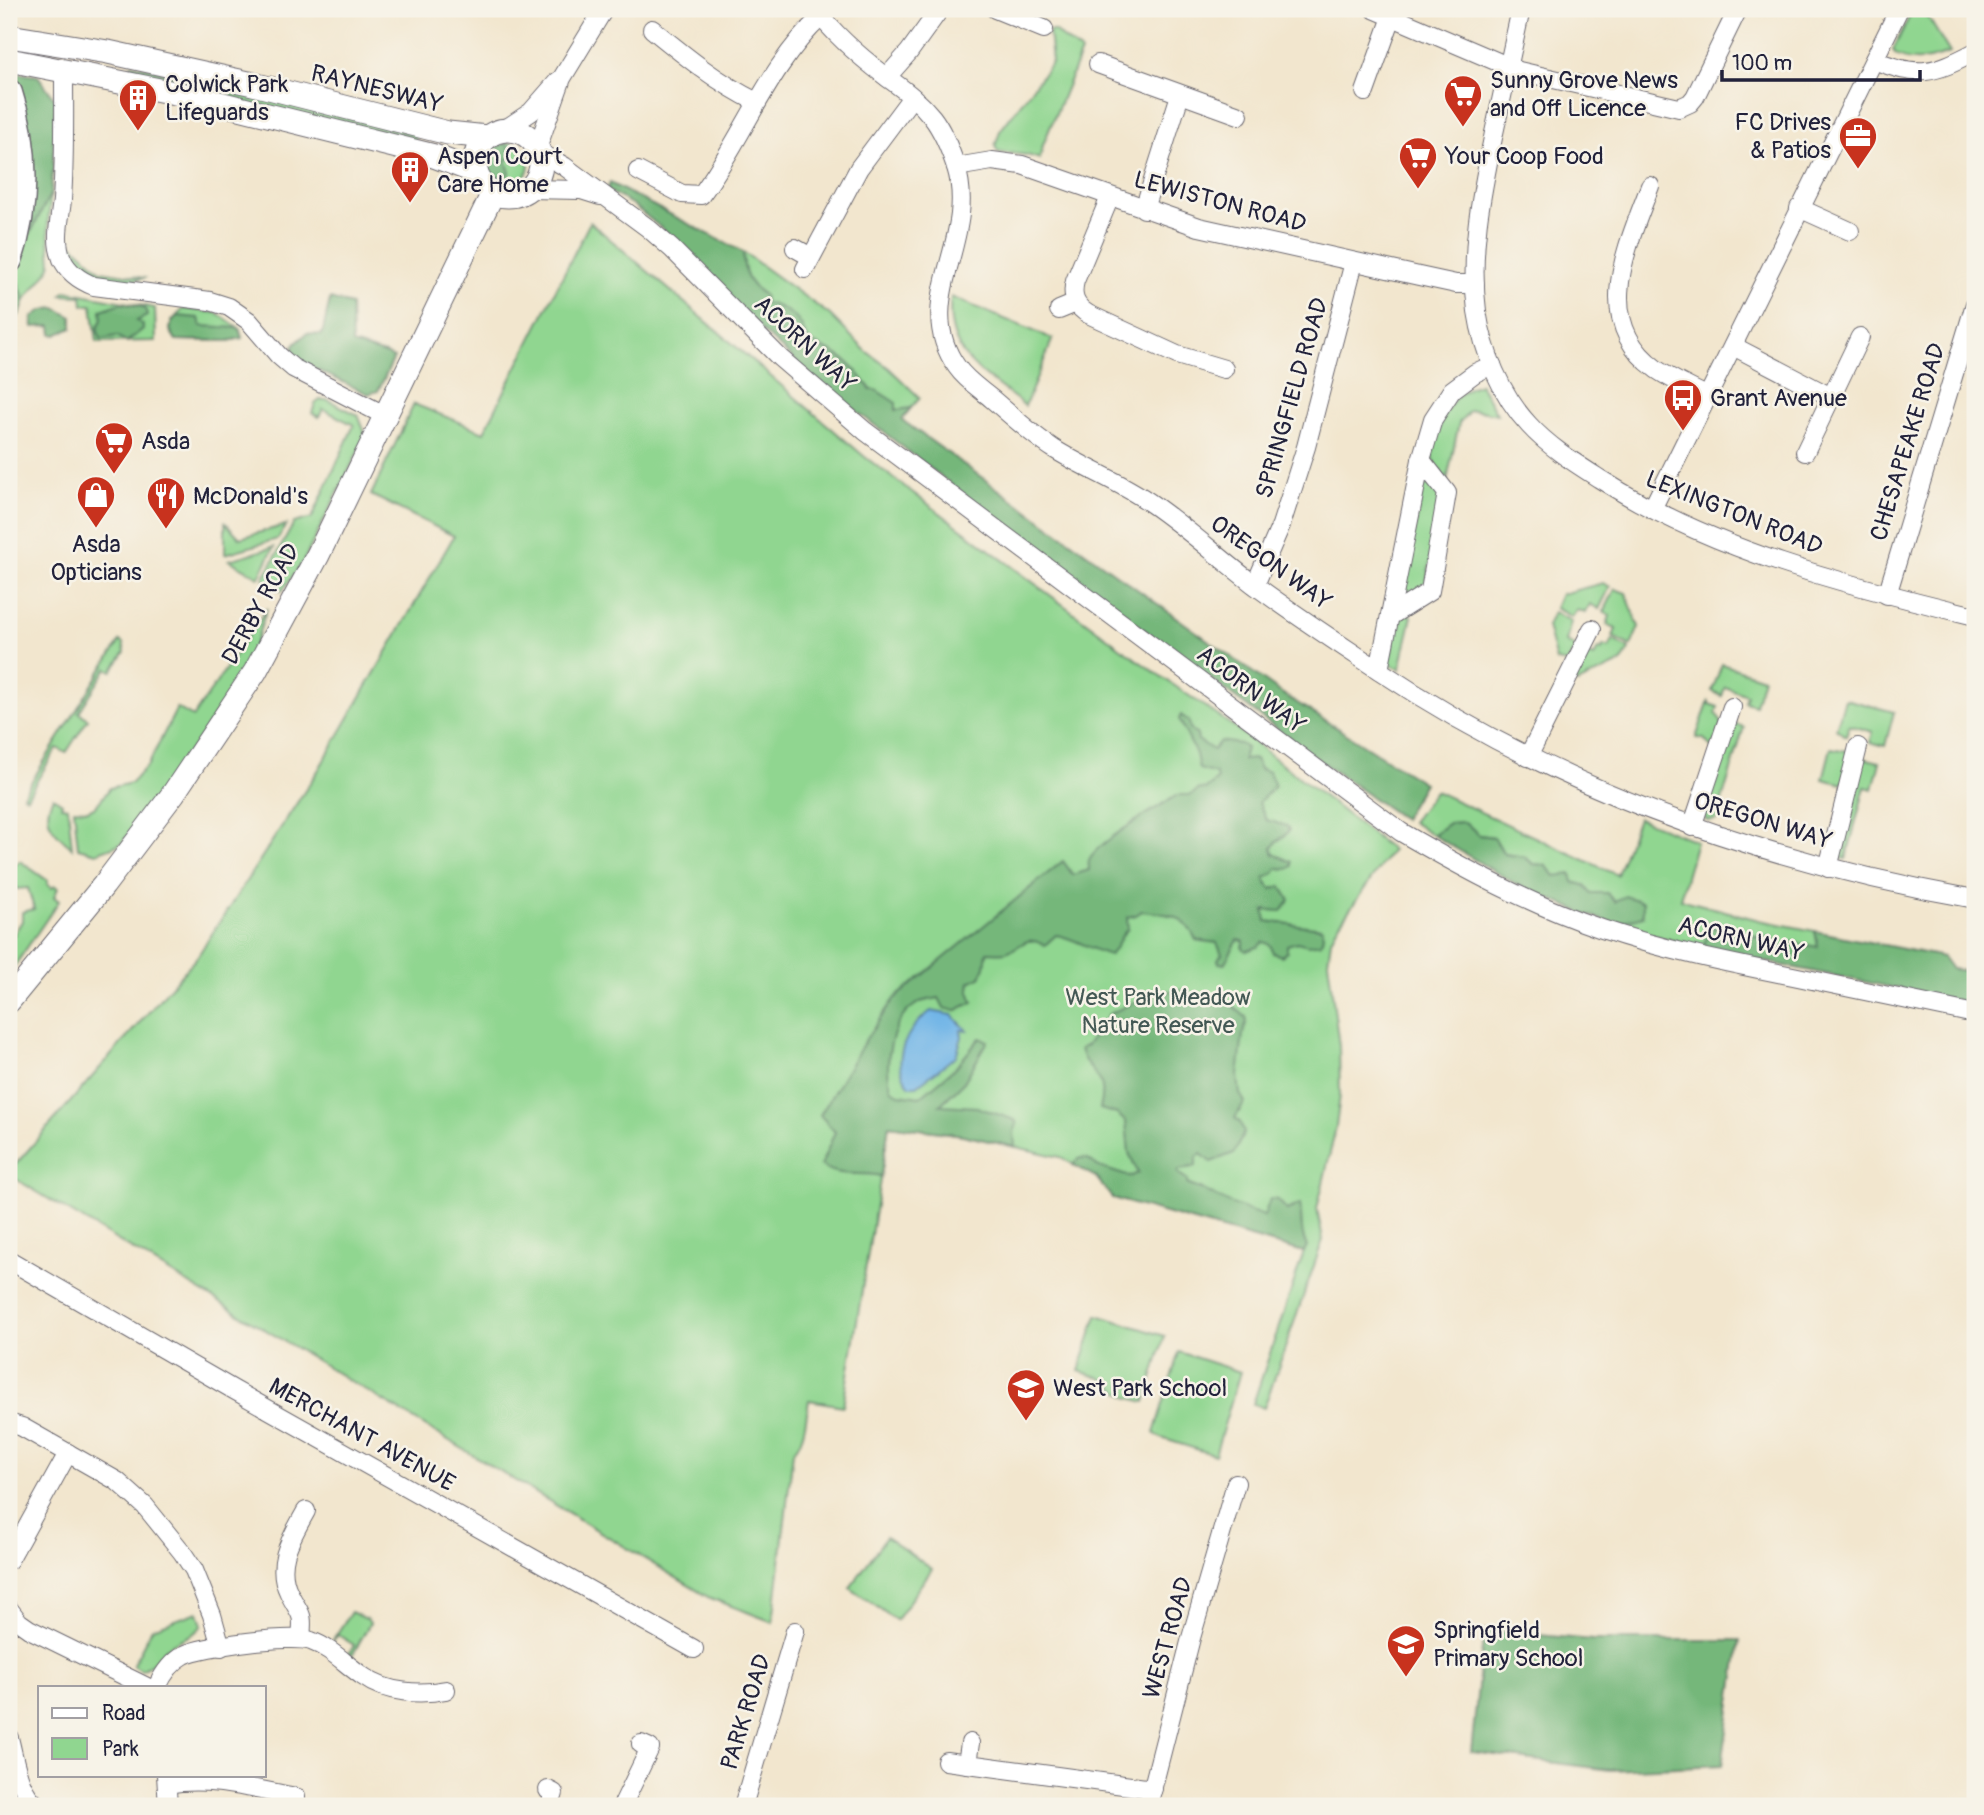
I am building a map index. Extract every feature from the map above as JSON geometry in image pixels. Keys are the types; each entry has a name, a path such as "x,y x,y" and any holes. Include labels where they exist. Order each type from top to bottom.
{"highway":[{"path":"9,260 17,231 22,195 22,156 12,104"}],"main road":[{"name":"RAYNESWAY","path":"9,36 108,52 253,84 448,133 496,133"},
{"name":"RAYNESWAY","path":"9,60 195,97 292,120 434,156 476,172"},
{"path":"496,133 522,134 530,138 538,150 541,164 539,176 528,189 513,195 493,193 483,185 476,172 476,153 496,133"},
{"name":"DERBY ROAD","path":"9,1001 111,876 173,794 255,672 386,416 493,193"}],"street":[{"path":"496,133 531,112 562,78 604,9"},
{"path":"887,77 914,46 940,9"},
{"path":"995,9 1035,31"},
{"path":"1374,9 1508,68 1679,108 1690,103 1695,97 1738,9"},
{"name":"LEXINGTON ROAD","path":"1521,9 1486,172 1478,221 1475,284 1483,339 1492,365 1510,400 1538,434 1583,468 1652,509 1758,554 1886,595 1975,616"},
{"path":"1652,509 1899,9"},
{"path":"638,171 682,194 702,195 714,179 757,102 818,13"},
{"name":"OREGON WAY","path":"818,13 848,44 912,97 939,128 960,182 961,215 940,307 944,342 955,365 969,380 1044,443 1144,499 1255,585 1379,670 1467,725 1528,757 1614,796 1692,827 1764,851 1828,868 1973,898"},
{"path":"1365,92 1392,17"},
{"path":"652,29 692,62 757,102"},
{"path":"1874,60 1900,70 1920,72 1947,65 1975,52"},
{"path":"64,70 62,199 57,233 62,260 70,271 94,286 210,301 229,307 249,321 293,368 386,416"},
{"path":"1106,72 1239,115"},
{"path":"538,150 562,78"},
{"path":"1144,209 1180,94"},
{"path":"804,258 859,168 912,97"},
{"name":"ACORN WAY","path":"538,150 587,182 606,199 648,228 780,358 865,430 1401,832 1460,867 1513,893 1566,916 1637,940 1724,962 1975,1013"},
{"name":"LEWISTON ROAD","path":"956,167 992,162 1014,163 1041,170 1199,227 1456,284 1475,284"},
{"path":"1650,186 1623,261 1618,305 1622,323 1638,353 1656,369 1708,397"},
{"name":"ACORN WAY","path":"528,189 581,190 606,199"},
{"path":"1110,197 1075,281 1073,292 1076,303 1088,314 1167,350 1224,369"},
{"path":"1799,208 1850,231"},
{"name":"SPRINGFIELD ROAD","path":"1255,585 1281,526 1306,447 1354,262"},
{"path":"1059,310 1076,303"},
{"name":"CHESAPEAKE ROAD","path":"1886,595 1967,358 1975,304"},
{"path":"1805,452 1860,337"},
{"path":"1733,346 1831,397"},
{"path":"1379,670 1421,460 1433,419 1445,398 1460,383 1492,365"},
{"path":"1392,615 1430,591 1447,494 1421,460"},
{"path":"1528,757 1592,629"},
{"path":"1692,827 1732,707"},
{"path":"1828,868 1858,747"},
{"path":"1973,898 1975,880"},
{"name":"MERCHANT AVENUE","path":"9,1260 233,1390 694,1649"},
{"path":"9,1423 22,1427 68,1453 117,1481 132,1493 194,1570 221,1647"},
{"path":"9,1560 68,1453"},
{"name":"WEST ROAD","path":"1151,1798 1191,1638 1236,1483"},
{"path":"301,1638 303,1615 286,1586 279,1542 306,1511"},
{"path":"9,1609 15,1618 29,1629 144,1686"},
{"name":"PARK ROAD","path":"743,1806 795,1631"},
{"path":"158,1686 165,1672 180,1658 201,1649 301,1638 323,1646 369,1688 384,1687 413,1692 446,1690"},
{"path":"13,1736 24,1790 38,1806"},
{"path":"967,1764 970,1743"},
{"path":"622,1806 650,1748 641,1744"},
{"path":"946,1761 1151,1798"},
{"path":"168,1806 167,1779 208,1781 288,1800"}],"green space":[{"path":"1913,9 1923,9 1950,53 1916,60 1896,55 1893,50"},
{"path":"1049,31 1054,31 1081,52 1043,145 1040,159 998,152 995,146 1000,131 1052,62"},
{"path":"132,64 417,134 414,145 130,75"},
{"path":"17,73 38,76 55,99 51,193 31,232 22,95"},
{"path":"506,143 513,155 506,161 510,172 506,176 491,177 487,166 489,156 495,148"},
{"path":"508,143 523,149 529,164 523,179 508,185 493,179 487,164 493,149"},
{"path":"610,183 743,252 747,277 764,295 765,303 790,313 801,325 808,340 844,359 871,390 876,390 896,403 896,410 911,408 902,420 1280,692 1424,783 1403,819 1317,759 971,500 814,378 760,329 672,237 633,205 607,190"},
{"path":"51,193 48,223 51,263 48,271 25,300 14,274 29,228 31,231"},
{"name":"West Park Meadow Nature Reserve","path":"590,222 865,457 1136,659 1240,731 1392,850 1331,940 1328,961 1339,1046 1340,1095 1336,1127 1317,1209 1323,1240 1264,1408 1253,1404 1304,1252 1112,1198 1096,1177 1060,1157 963,1135 889,1125 843,1406 809,1400 803,1435 793,1452 773,1622 708,1597 9,1175 197,957 319,769 454,536 371,495 414,404 484,432"},
{"path":"69,241 101,271 144,278 127,281 108,279 89,272 74,260"},
{"path":"743,252 830,315 920,398 911,408 895,411 844,360 814,344 801,325 765,303 764,295 747,277"},
{"path":"14,274 25,300 21,312 9,328 9,285"},
{"path":"66,291 155,308 156,341 97,342 92,305 83,305 82,296 62,295"},
{"path":"951,297 1053,339 1025,406 981,372 960,349 950,318"},
{"path":"330,299 351,305 352,344 394,358 378,391 368,394 300,362 294,356 293,346 307,333 322,335"},
{"path":"122,303 143,307 147,316 137,321 143,325 143,329 127,342 117,336 101,339 97,329 102,319 101,310"},
{"path":"56,308 72,317 72,328 56,335 52,334 51,326 33,327 32,318 35,315 42,310"},
{"path":"183,309 217,313 239,328 242,338 228,341 176,340 170,330 172,321"},
{"path":"177,316 199,318 201,326 239,328 242,338 228,341 176,340 170,330 172,321"},
{"path":"1480,384 1497,414 1469,411 1459,423 1447,481 1432,458 1437,435 1452,403 1469,388"},
{"path":"320,400 328,400 358,415 365,438 303,562 282,591 263,579 294,523 312,518 354,425 323,409 319,417 312,413 315,404"},
{"path":"1430,483 1441,493 1426,586 1408,596 1403,589 1423,487"},
{"path":"225,522 240,538 286,525 278,539 225,554"},
{"path":"274,547 259,577 229,560"},
{"path":"1603,583 1610,587 1599,609 1590,604 1585,613 1577,610 1572,617 1555,608 1561,594"},
{"path":"1615,589 1626,593 1639,627 1631,646 1613,637 1616,629 1607,625 1610,616 1604,612"},
{"path":"267,608 249,663 200,737 121,844 96,853 78,848 74,809 88,810 96,806 110,788 131,783 148,765 177,708 193,717"},
{"path":"1553,612 1571,621 1566,642 1576,647 1567,663 1556,661 1547,626"},
{"path":"1407,613 1412,616 1400,669 1389,664 1397,621"},
{"path":"1613,640 1629,649 1622,662 1578,683 1571,680 1585,654 1594,657 1603,646 1609,648"},
{"path":"120,641 125,652 112,671 107,668 79,712 88,719 66,753 57,748 27,797 23,795"},
{"path":"1722,664 1763,678 1755,705 1745,702 1747,695 1725,687 1722,696 1712,691"},
{"path":"1845,699 1894,712 1885,746 1870,742 1873,732 1849,725 1846,736 1836,729"},
{"path":"1709,700 1709,704 1718,707 1716,713 1722,723 1713,749 1704,739 1696,738"},
{"path":"1181,715 1189,721 1198,740 1213,750 1220,741 1240,744 1246,748 1243,760 1255,759 1260,769 1269,772 1275,786 1259,802 1266,820 1287,826 1289,830 1272,848 1274,854 1292,862 1292,866 1288,869 1277,868 1265,878 1272,889 1281,886 1290,900 1282,911 1264,910 1266,921 1322,928 1321,943 1308,945 1297,942 1287,945 1287,951 1282,956 1273,953 1270,946 1263,942 1246,951 1242,947 1244,941 1238,940 1224,964 1219,963 1218,959 1222,954 1217,943 1196,940 1186,924 1175,916 1142,911 1127,917 1128,929 1110,955 1056,935 1045,945 1028,941 1006,952 987,952 985,967 980,977 970,982 969,991 973,1002 955,1011 944,1008 939,998 924,1001 908,1011 901,1020 891,1043 889,1080 892,1090 899,1094 920,1097 956,1067 980,1038 988,1041 964,1082 940,1105 977,1107 1015,1120 1015,1147 963,1135 889,1125 881,1176 835,1172 821,1165 835,1132 820,1115 894,999 1063,861 1073,875 1089,870 1089,860 1094,853 1115,835 1177,795 1190,795 1200,789 1205,790 1217,780 1216,774 1199,769 1196,754 1179,719"},
{"path":"1734,724 1744,727 1716,820 1707,821 1703,816"},
{"path":"1831,748 1852,752 1843,784 1823,779"},
{"path":"1863,758 1880,762 1873,789 1865,787 1846,859 1841,858 1837,852"},
{"path":"1435,791 1617,875 1638,818 1696,841 1680,899 1759,920 1815,931 1819,948 1792,942 1783,949 1776,947 1775,939 1711,927 1702,949 1614,924 1643,916 1555,876 1545,865 1533,864 1525,857 1504,854 1494,837 1479,835 1465,822 1449,823 1433,835 1412,822"},
{"path":"53,797 62,803 61,806 68,807 72,848 51,826 48,813"},
{"path":"1465,822 1479,835 1494,837 1504,854 1525,857 1533,864 1545,865 1555,876 1571,874 1573,882 1584,885 1591,893 1607,893 1615,902 1625,896 1643,902 1643,916 1614,924 1583,913 1516,884 1433,835 1449,823"},
{"path":"20,861 48,881 47,884 52,888 58,888 54,897 59,901 9,974 9,942 22,921 22,912 34,909 28,888 16,889 12,867"},
{"path":"1711,927 1775,940 1776,947 1783,949 1792,942 1818,947 1815,931 1943,957 1952,969 1975,972 1975,1004 1702,949"},
{"name":"West Park Meadow Nature Reserve","path":"1149,990 1183,990 1210,1000 1228,1002 1246,1017 1238,1076 1240,1094 1245,1102 1235,1118 1240,1122 1244,1133 1234,1153 1211,1162 1201,1154 1196,1158 1196,1166 1179,1170 1178,1173 1188,1180 1187,1184 1264,1216 1270,1199 1278,1200 1287,1210 1300,1204 1302,1230 1307,1247 1304,1252 1112,1198 1096,1177 1073,1165 1080,1158 1130,1177 1138,1173 1129,1153 1126,1122 1117,1114 1100,1109 1100,1081 1087,1065 1080,1049 1087,1045 1109,1014 1137,1001"},
{"path":"1097,1315 1165,1336 1145,1402 1127,1397 1101,1378 1079,1371"},
{"path":"1179,1352 1240,1372 1215,1455 1161,1438 1154,1433"},
{"path":"886,1537 932,1569 896,1620 850,1588"},
{"path":"198,1612 202,1625 195,1633 172,1644 145,1668 141,1670 133,1665 152,1628"},
{"path":"351,1612 370,1623 352,1656 349,1654 354,1645 338,1635 332,1641"},
{"path":"1484,1630 1593,1640 1740,1640 1722,1765 1610,1770 1471,1752"}],"water":[{"path":"931,1011 952,1015 967,1030 961,1030 962,1037 956,1056 917,1086 910,1086 901,1066 904,1045 915,1026"}],"place":[{"name":"Sunny Grove News and Off Licence","path":"1463,128"},
{"name":"Colwick Park Lifeguards","path":"138,132"},
{"name":"FC Drives & Patios","path":"1858,170"},
{"name":"Your Coop Food","path":"1418,190"},
{"name":"Aspen Court Care Home","path":"410,204"},
{"name":"Grant Avenue","path":"1683,432"},
{"name":"Asda","path":"114,475"},
{"name":"Asda Opticians","path":"96,529"},
{"name":"McDonald's","path":"166,530"},
{"name":"West Park School","path":"1026,1422"},
{"name":"Springfield Primary School","path":"1406,1678"}]}
